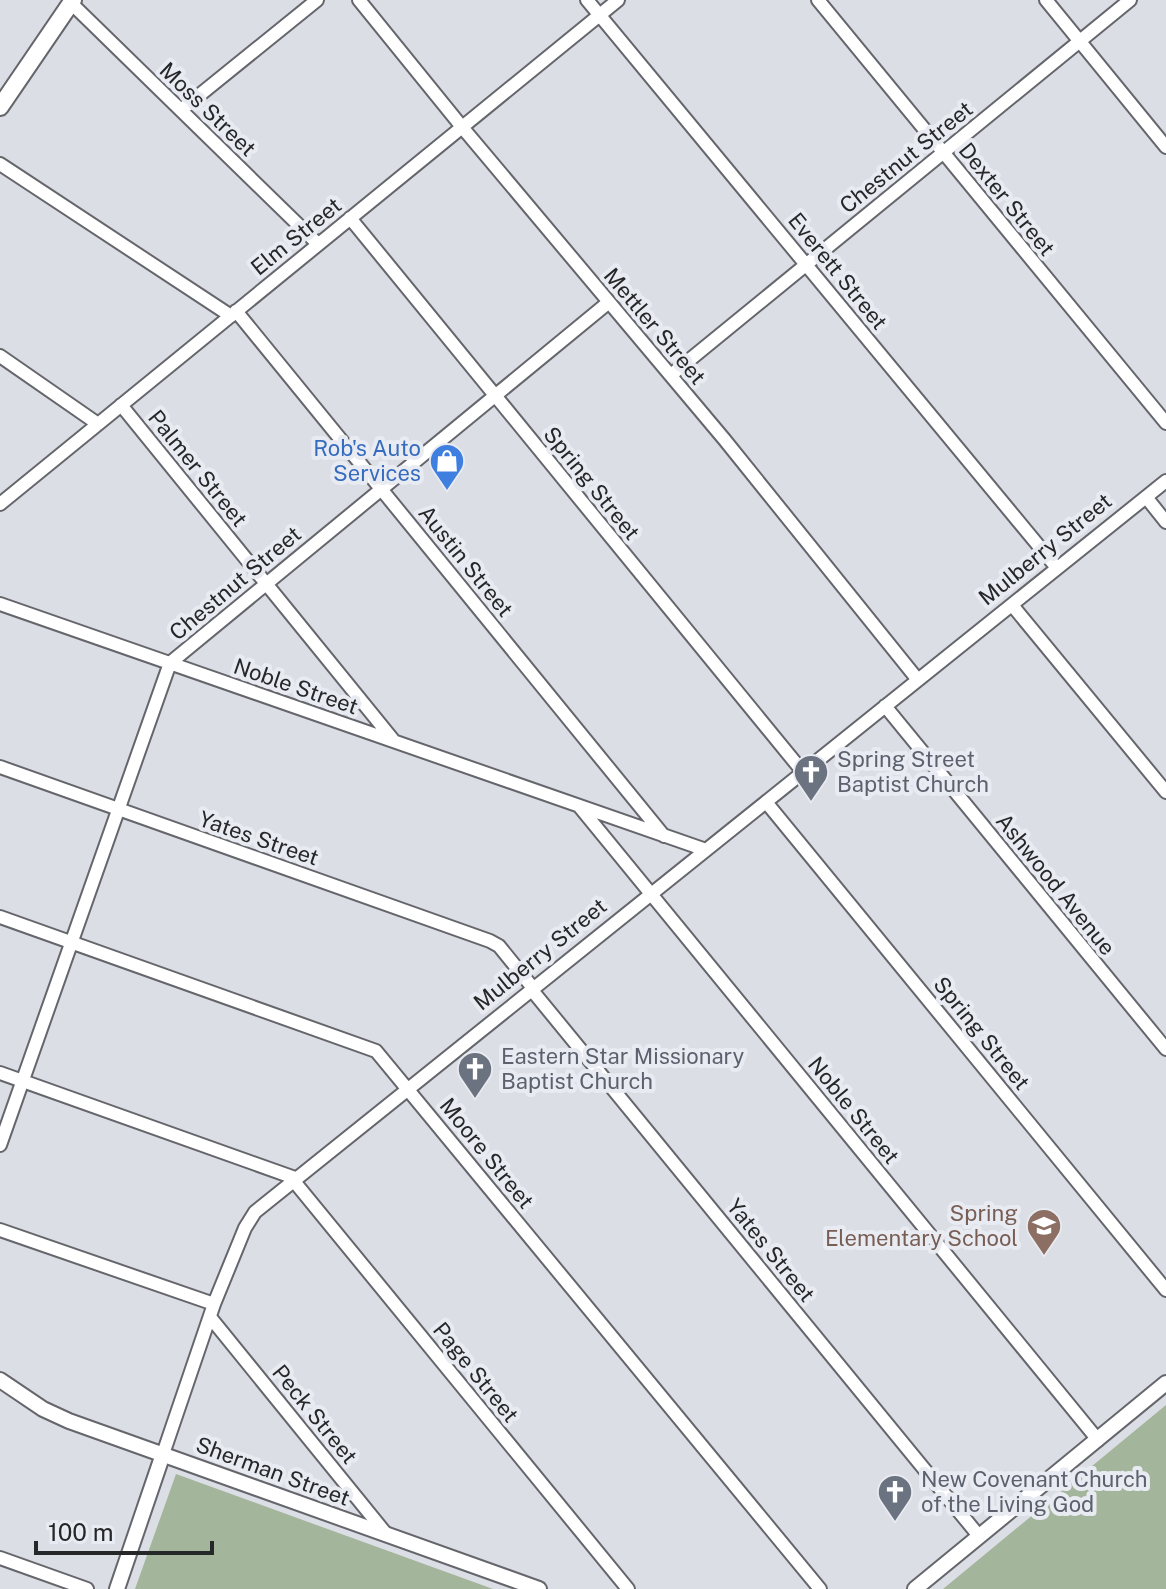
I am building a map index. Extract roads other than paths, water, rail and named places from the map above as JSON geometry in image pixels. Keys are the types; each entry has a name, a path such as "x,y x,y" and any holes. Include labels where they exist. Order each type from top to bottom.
{"main road":[{"path":"0,107 72,2"}],"street":[{"path":"181,110 317,0"},
{"name":"Mettler Street","path":"359,0 671,375 918,680"},
{"name":"Everett Street","path":"587,0 1057,568"},
{"name":"Elm Street","path":"0,504 618,0"},
{"name":"Dexter Street","path":"818,0 1166,423"},
{"path":"1046,0 1166,147"},
{"name":"Chestnut Street","path":"671,375 1130,0"},
{"name":"Moss Street","path":"72,2 318,244"},
{"name":"Austin Street","path":"0,164 233,314 381,489 664,836"},
{"name":"Spring Street","path":"350,218 803,772"},
{"name":"Chestnut Street","path":"0,1145 170,663 609,302"},
{"path":"0,356 98,424"},
{"name":"Palmer Street","path":"121,405 396,743"},
{"name":"Mulberry Street","path":"117,1589 212,1311 248,1221 255,1212 1166,481"},
{"path":"1146,497 1166,522"},
{"name":"Noble Street","path":"0,604 706,850"},
{"path":"1012,605 1166,792"},
{"name":"Ashwood Avenue","path":"885,706 1166,1049"},
{"name":"Yates Street","path":"0,767 499,946 979,1536"},
{"name":"Spring Street","path":"766,802 1166,1290"},
{"name":"Noble Street","path":"579,806 1098,1440"},
{"name":"Moore Street","path":"0,917 376,1051 820,1589"},
{"path":"0,1073 294,1179"},
{"name":"Page Street","path":"294,1179 628,1589"},
{"path":"0,1230 212,1311"},
{"name":"Peck Street","path":"212,1311 389,1536"},
{"name":"Sherman Street","path":"0,1380 43,1409 69,1421 539,1589"},
{"path":"915,1589 1166,1383"},
{"path":"0,1558 87,1589"}],"place":[{"name":"Rob's Auto Services","path":"447,492"},
{"name":"Spring Street Baptist Church","path":"811,803"},
{"name":"Eastern Star Missionary Baptist Church","path":"475,1100"},
{"name":"Spring Elementary School","path":"1044,1257"},
{"name":"New Covenant Church of the Living God","path":"895,1523"}]}
